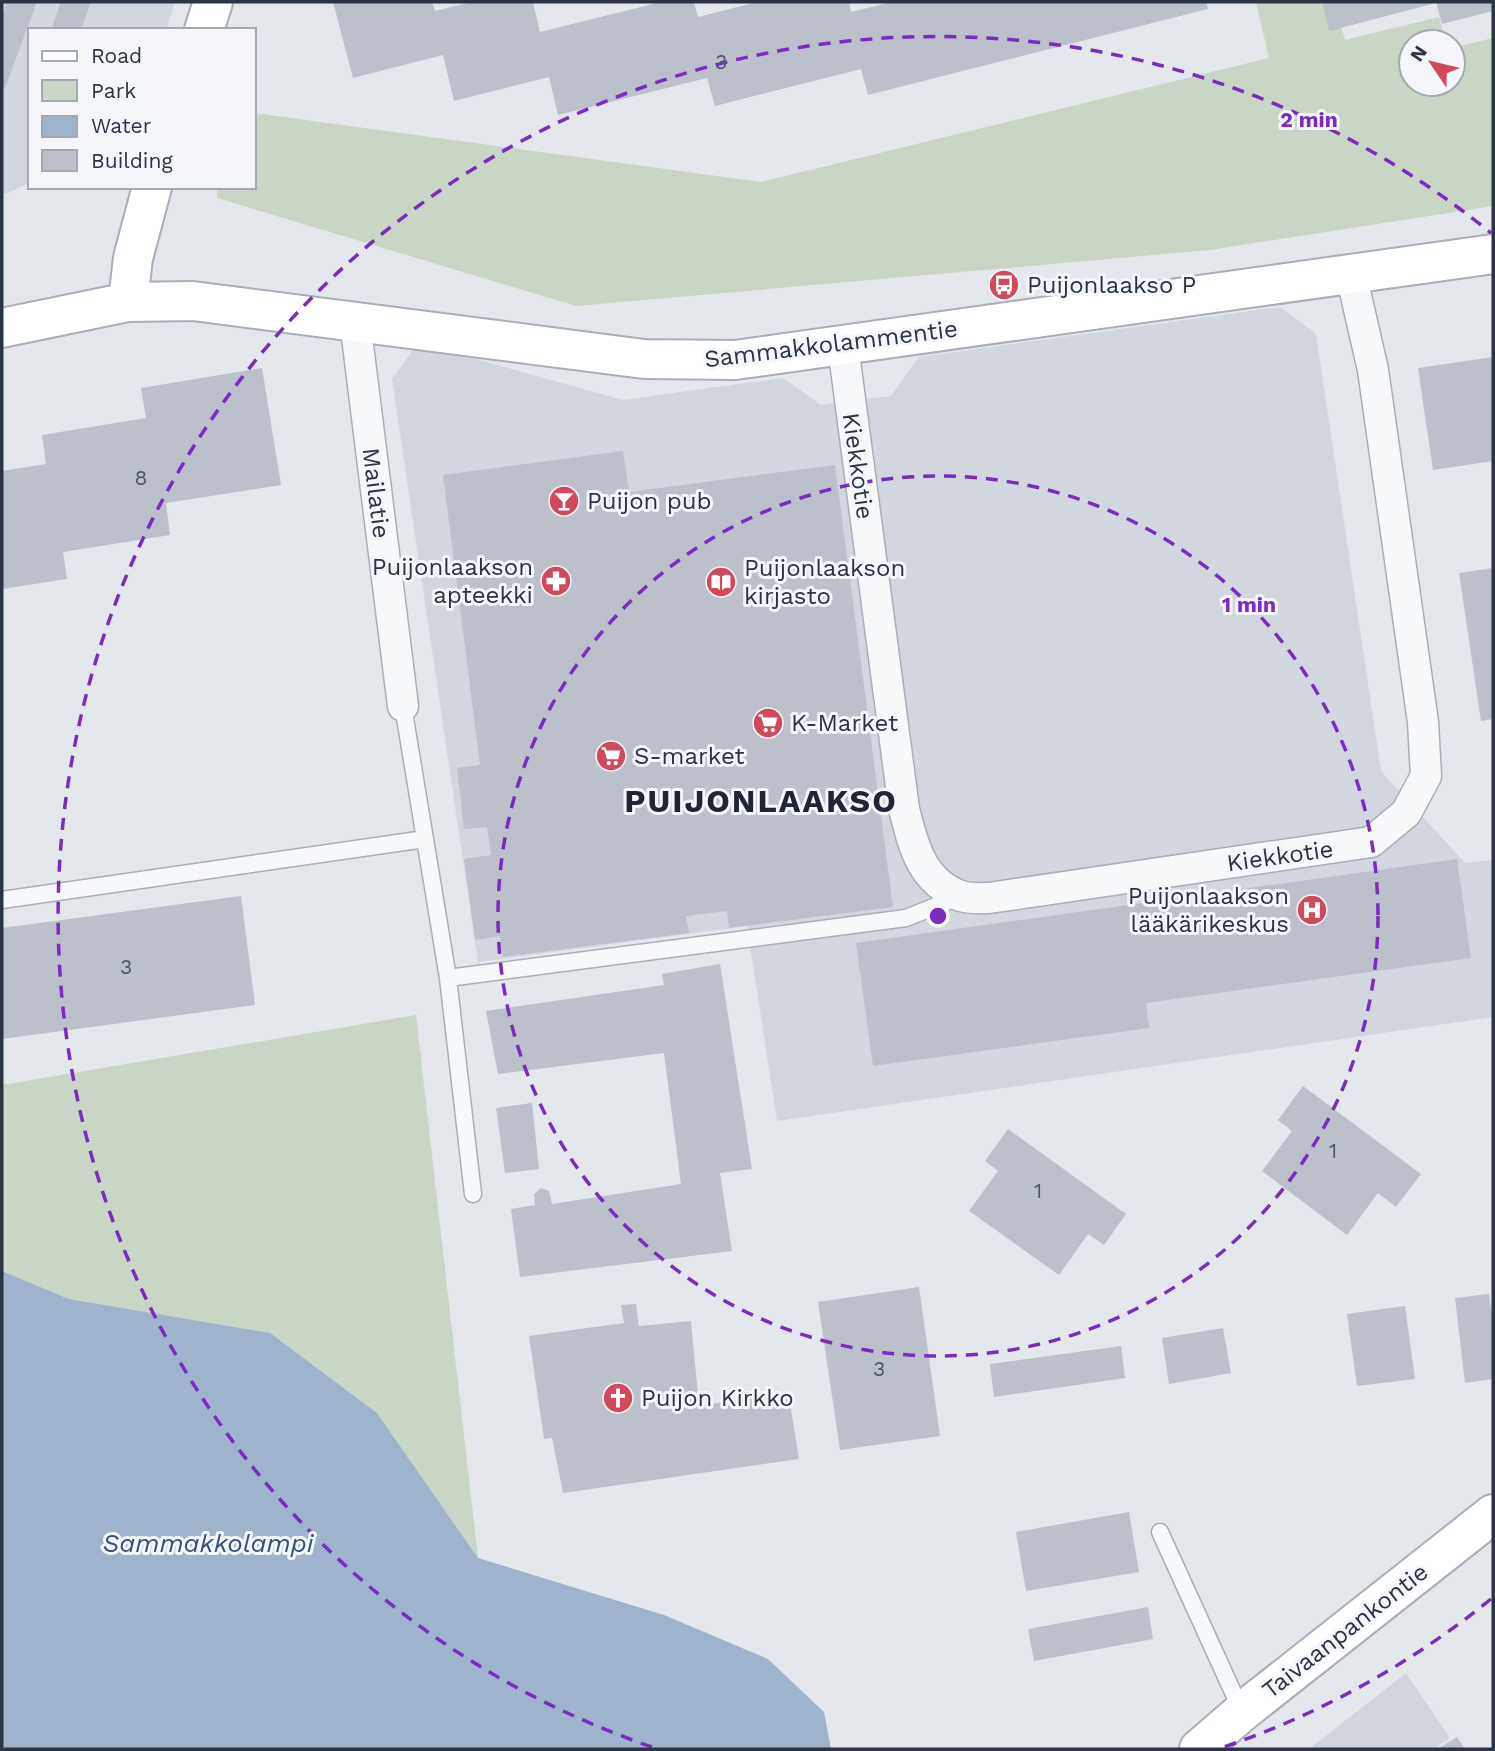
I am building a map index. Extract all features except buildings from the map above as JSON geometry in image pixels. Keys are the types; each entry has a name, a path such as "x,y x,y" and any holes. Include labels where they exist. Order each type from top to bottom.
{"street":[{"path":"205,28 214,2"},
{"path":"128,302 133,258 151,189"},
{"name":"Sammakkolammentie","path":"2,328 128,302 193,301 644,359 735,360 1493,254"},
{"name":"Kiekkotie","path":"843,346 904,808 917,857 934,878 961,896 989,898 1371,842 1406,813 1426,776 1423,722 1373,370 1351,274"},
{"name":"Mailatie","path":"355,321 403,706"},
{"name":"Taivaanpankontie","path":"1199,1749 1493,1514"}],"lane":[{"path":"403,706 448,978 473,1194"},
{"path":"2,900 425,839"},
{"path":"448,978 906,918 961,896"},
{"path":"1160,1532 1242,1712"}],"shaded area":[{"path":"2,2 175,2 167,28 28,28 28,184 2,195"},
{"path":"1280,307 1316,334 1381,771 1465,863 1493,860 1493,1017 777,1121 747,926 478,962 392,379 418,343 623,400 783,378 821,405 891,396 919,357"},
{"path":"1406,1673 1450,1738 1433,1749 1309,1749"}],"green space":[{"path":"1256,2 1335,2 1345,40 1439,17 1442,28 1397,28 1397,98 1467,98 1467,44 1493,38 1493,206 1210,250 576,306 217,198 217,189 256,189 256,113 761,182 1269,58"},
{"path":"416,1015 478,1558 377,1413 270,1334 69,1299 2,1271 2,1085"}],"water":[{"name":"Sammakkolampi","path":"2,1271 69,1299 270,1333 377,1413 478,1558 664,1615 768,1659 824,1712 831,1749 2,1749"}],"place":[{"name":"Puijonlaakso P","path":"1004,285"},
{"name":"Puijon pub","path":"564,501"},
{"name":"Puijonlaakson apteekki","path":"556,581"},
{"name":"Puijonlaakson kirjasto","path":"721,582"},
{"name":"K-Market","path":"768,723"},
{"name":"S-market","path":"611,756"},
{"name":"Puijonlaakson lääkärikeskus","path":"1312,910"},
{"name":"Puijon Kirkko","path":"618,1398"}],"district":[{"name":"PUIJONLAAKSO","path":"761,801"}]}
